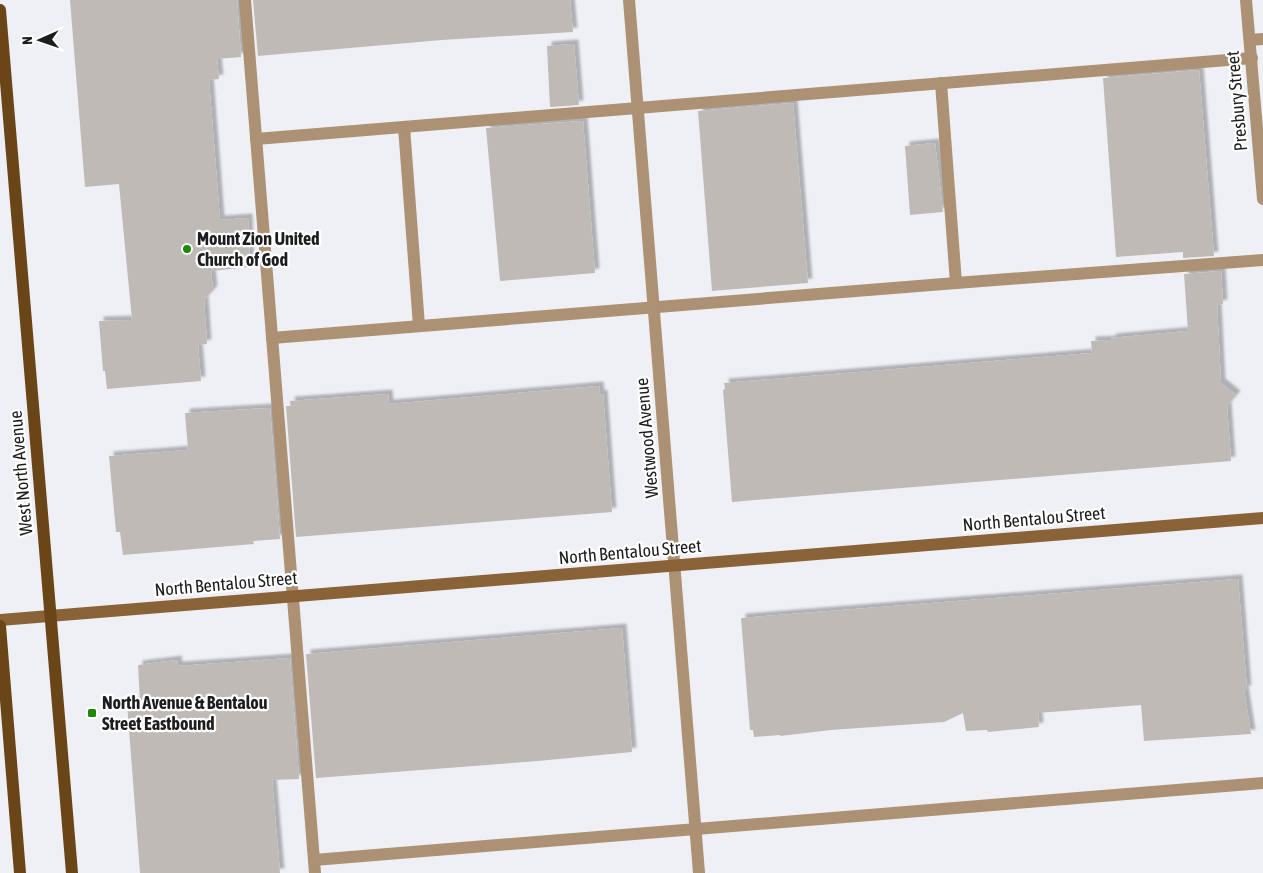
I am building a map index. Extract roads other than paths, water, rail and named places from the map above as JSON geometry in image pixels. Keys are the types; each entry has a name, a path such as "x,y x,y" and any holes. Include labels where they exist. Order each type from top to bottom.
{"main road":[{"name":"West North Avenue","path":"0,10 72,873"},
{"path":"0,626 20,873"}],"street":[{"path":"245,0 315,867 696,829 1263,783"},
{"name":"Westwood Avenue","path":"629,0 700,873"},
{"name":"Presbury Street","path":"1246,0 1263,199"},
{"path":"1250,40 1263,39"},
{"path":"256,139 1252,58"},
{"path":"941,83 956,283"},
{"path":"404,127 419,326"},
{"path":"272,338 1263,260"},
{"name":"North Bentalou Street","path":"0,620 1263,518"}],"place":[{"name":"Mount Zion United Church of God","path":"187,249"},
{"name":"North Avenue & Bentalou Street Eastbound","path":"92,713"}]}
